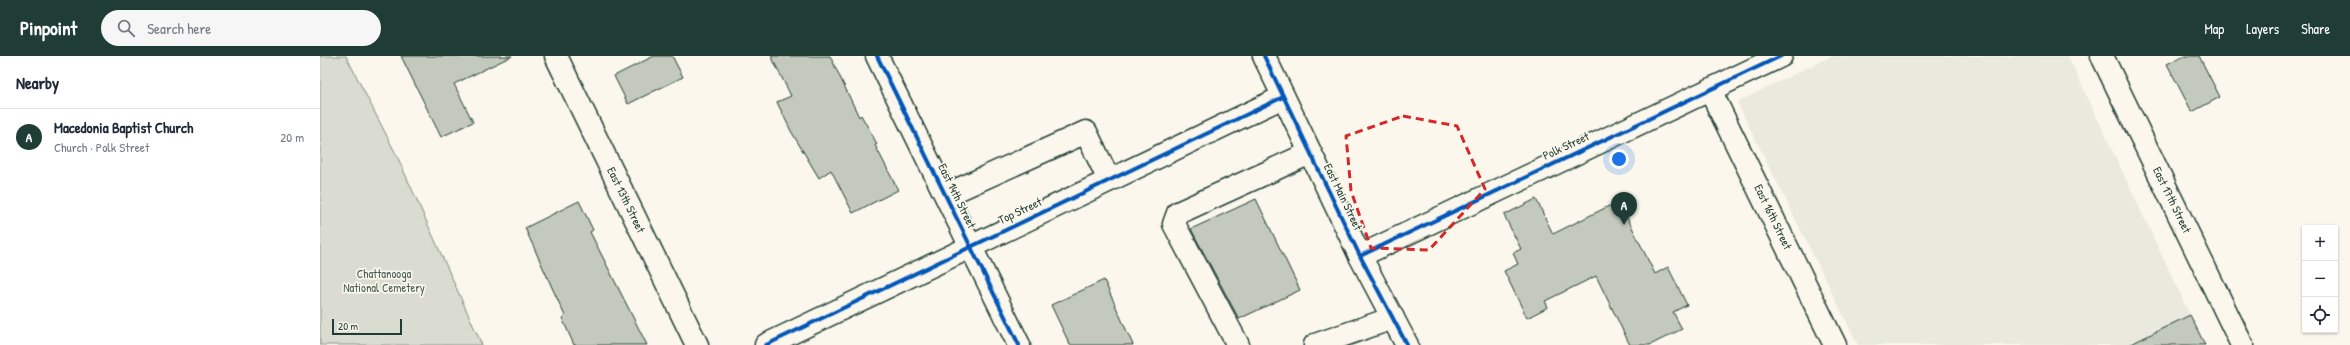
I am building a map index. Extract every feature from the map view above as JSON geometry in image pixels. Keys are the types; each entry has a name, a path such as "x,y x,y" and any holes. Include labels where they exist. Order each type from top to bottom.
{"street":[{"name":"East 13th Street","path":"556,56 697,345"},
{"name":"East 14th Street","path":"877,56 1019,345"},
{"name":"East Main Street","path":"1264,56 1360,256 1407,345"},
{"name":"Polk Street","path":"1360,256 1780,56"},
{"name":"East 17th Street","path":"2102,56 2242,345"},
{"name":"East 16th Street","path":"1710,90 1835,345"},
{"name":"Top Street","path":"766,345 1283,97"},
{"path":"946,195 1086,132 1109,180"},
{"path":"1238,345 1174,224 1176,218 1178,213 1310,153"},
{"path":"1315,345 1393,318"}],"highlighted area":[{"path":"1403,116 1457,126 1485,189 1429,250 1371,248 1351,191 1346,136"}],"shaded area":[{"path":"1832,56 2068,56 2190,315 2140,339 2143,345 1858,345 1737,102"}],"green space":[{"name":"Chattanooga National Cemetery","path":"320,56 346,56 397,156 482,345 320,345"}],"building":[{"path":"401,56 512,56 454,84 473,122 441,137"},
{"path":"654,56 672,56 683,77 628,104 614,76"},
{"path":"771,56 830,56 859,117 861,115 877,144 875,145 898,190 853,213 831,170 819,178 791,131 777,102 791,96"},
{"path":"2183,56 2199,56 2220,97 2192,112 2167,64"},
{"path":"1256,199 1300,290 1239,319 1191,229"},
{"path":"1536,199 1553,234 1619,201 1655,274 1668,267 1687,305 1673,312 1682,329 1650,345 1630,345 1596,276 1545,301 1548,307 1527,318 1504,271 1518,264 1513,253 1521,249 1504,215"},
{"path":"579,201 593,230 590,232 647,345 574,345 562,318 565,316 525,228"},
{"path":"1104,280 1133,345 1070,345 1051,305"},
{"path":"2190,315 2205,345 2129,345"}],"cycle path":[{"path":"877,56 1019,345"},
{"path":"1264,56 1360,256 1407,345"},
{"path":"1360,256 1781,56"},
{"path":"766,345 1283,97"}],"place":[{"name":"Macedonia Baptist Church","path":"1624,225"}]}
